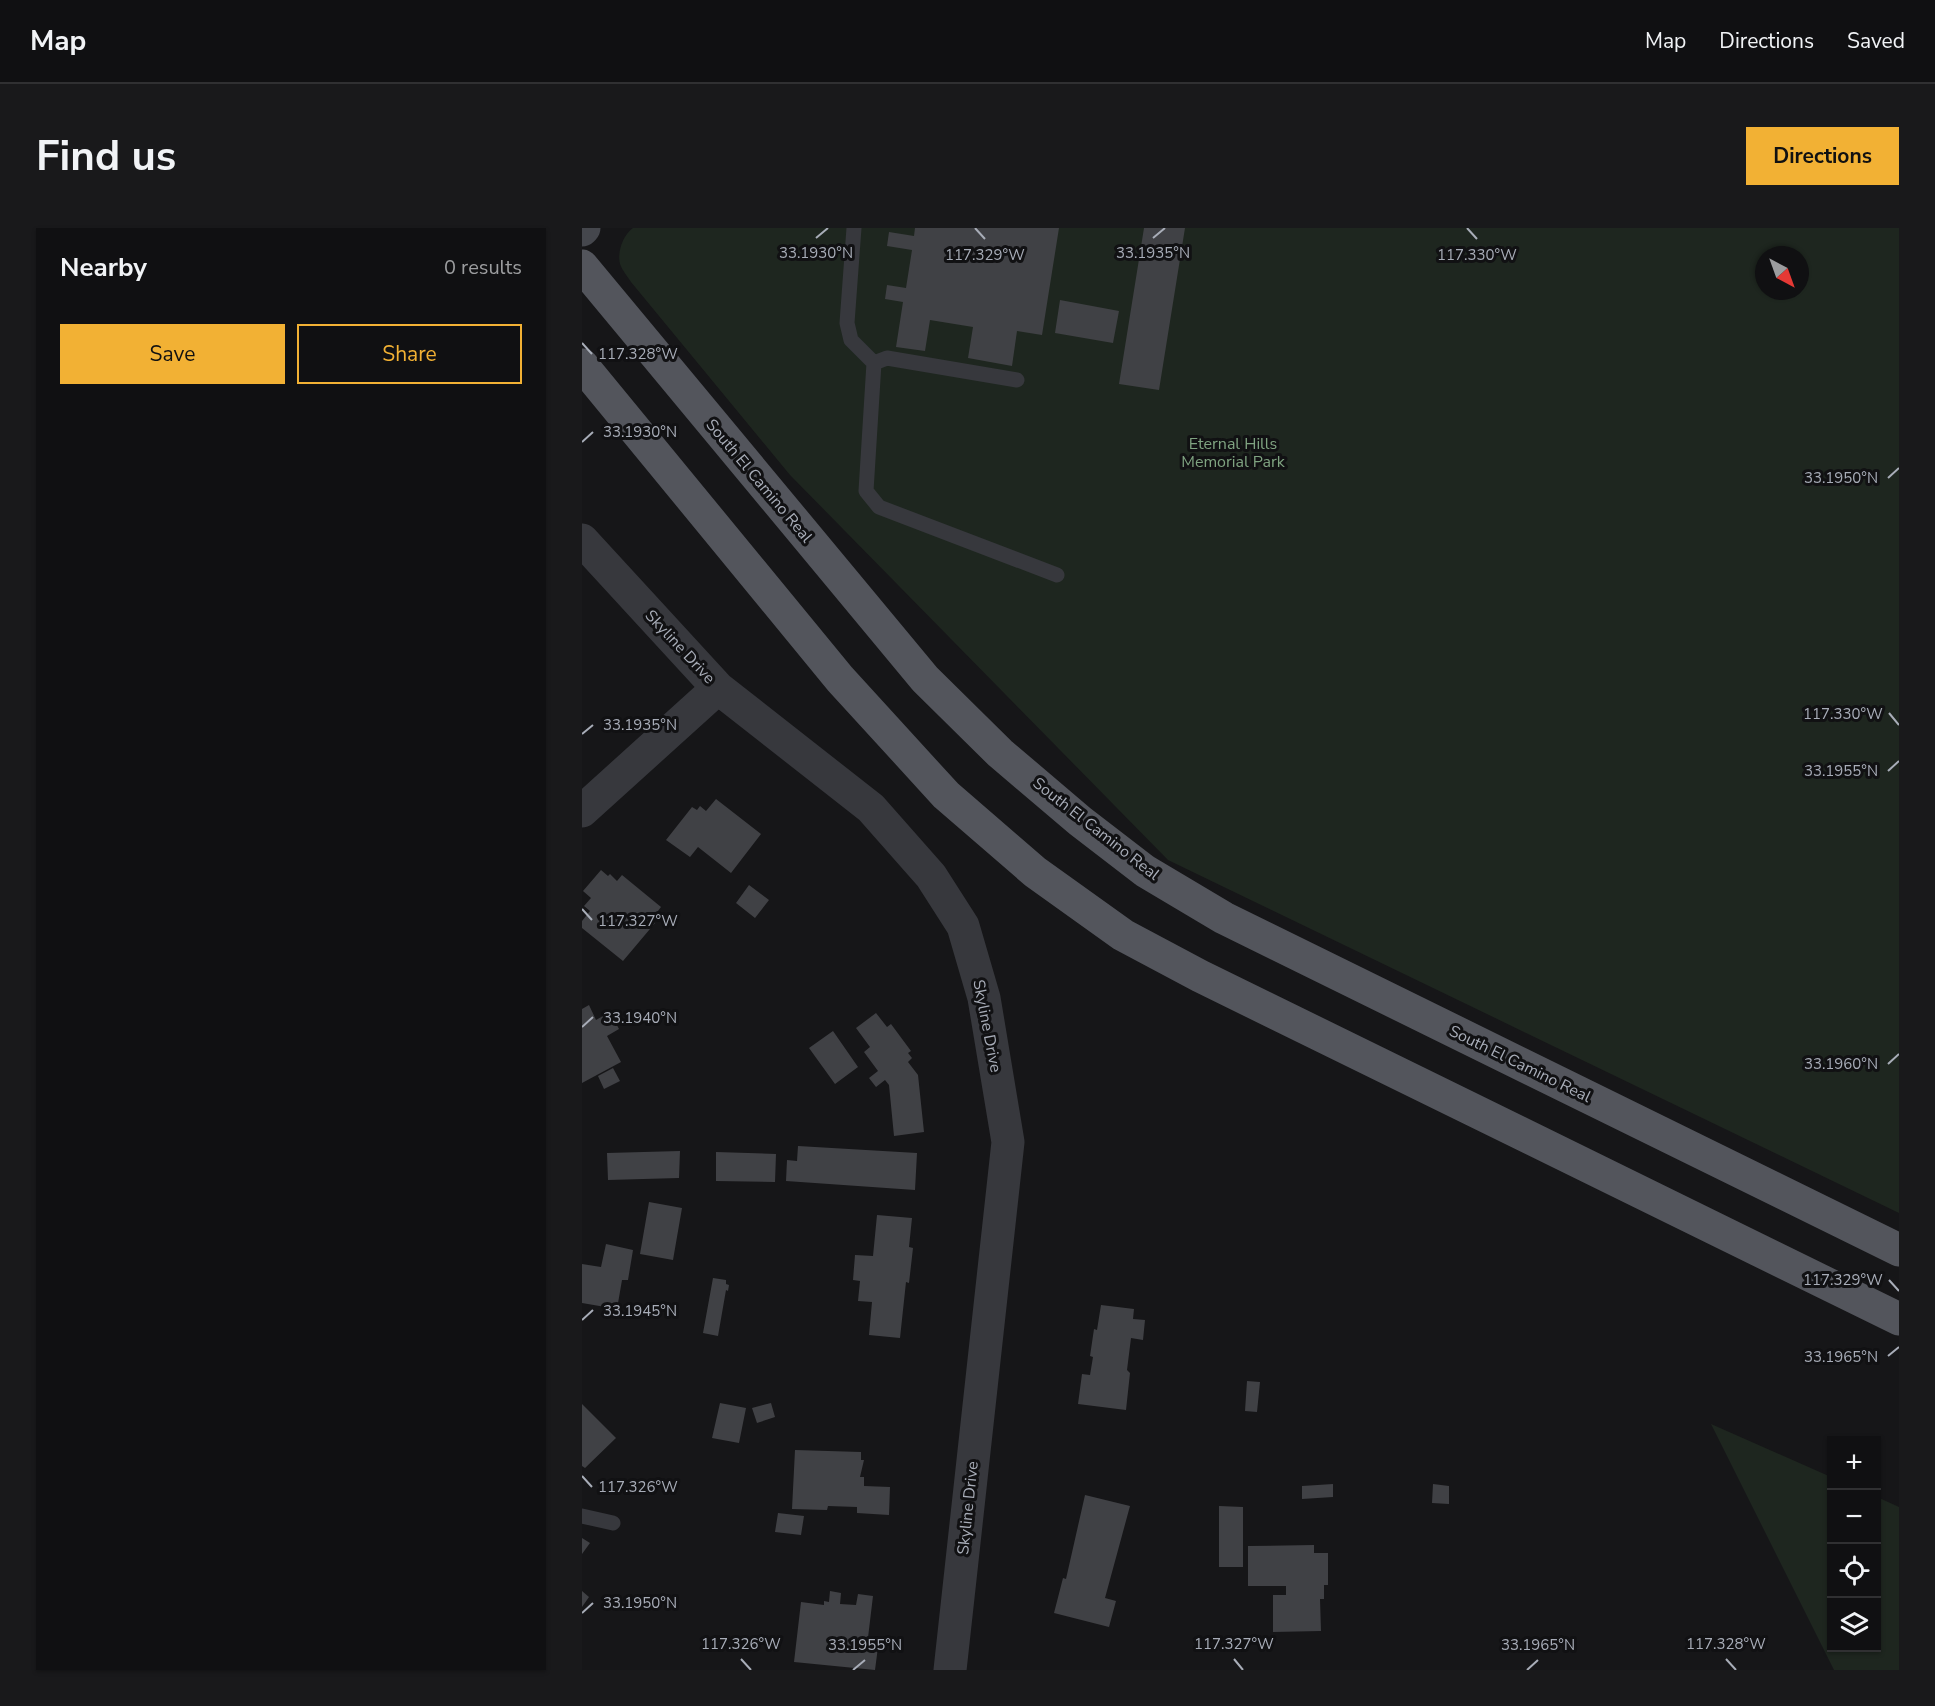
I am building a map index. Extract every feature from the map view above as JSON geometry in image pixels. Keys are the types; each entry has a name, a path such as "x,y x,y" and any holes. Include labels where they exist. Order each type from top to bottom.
{"main road":[{"name":"South El Camino Real","path":"582,266 925,679 1000,753 1080,821 1145,871 1224,918 1899,1250"},
{"path":"582,364 840,679 946,795 1035,872 1123,935 1200,976 1899,1318"}],"street":[{"name":"Skyline Drive","path":"582,540 718,688 871,808 931,876 963,926 984,998 1008,1142 950,1670"},
{"path":"582,811 718,688"}],"lane":[{"path":"854,228 847,323 851,340 874,363 866,491 879,507 1057,576"},
{"path":"874,363 887,358 1017,380"},
{"path":"582,1516 613,1523"}],"green space":[{"name":"Eternal Hills Memorial Park","path":"633,228 1899,228 1899,1213 1168,860 790,475 631,282 620,264 619,254 624,239"},
{"path":"1711,1424 1827,1475 1827,1652 1881,1652 1881,1499 1899,1507 1899,1670 1834,1670"}],"building":[{"path":"915,228 1059,228 1042,335 1017,331 1012,366 968,358 973,327 930,320 925,351 896,347 903,302 885,299 887,285 906,288 912,250 887,246 889,232 914,236"},
{"path":"1144,228 1185,228 1159,390 1119,384"},
{"path":"1060,300 1119,311 1113,343 1055,333"},
{"path":"716,799 761,834 731,873 698,847 690,857 666,840 692,807 697,810 700,806 706,811"},
{"path":"601,870 608,876 610,874 617,881 622,875 661,907 651,920 655,923 623,961 582,928 582,921 590,911 584,906 591,898 583,891"},
{"path":"749,885 769,900 755,918 736,903"},
{"path":"589,1005 596,1020 610,1012 619,1029 607,1036 621,1062 582,1083 582,1009"},
{"path":"876,1013 887,1027 891,1024 911,1051 908,1053 912,1058 908,1062 918,1075 924,1132 894,1136 889,1085 885,1080 876,1087 869,1078 878,1071 864,1052 870,1047 856,1028"},
{"path":"833,1031 858,1067 835,1084 809,1048"},
{"path":"613,1068 620,1081 604,1089 598,1076"},
{"path":"798,1146 917,1153 915,1190 786,1181 787,1160 797,1161"},
{"path":"680,1151 679,1178 608,1180 607,1153"},
{"path":"716,1152 776,1154 775,1182 716,1181"},
{"path":"649,1202 682,1208 673,1260 640,1254"},
{"path":"877,1215 912,1218 909,1247 913,1248 909,1283 906,1282 900,1338 869,1335 872,1302 858,1301 860,1281 853,1280 855,1255 873,1256"},
{"path":"606,1244 633,1250 628,1280 622,1280 617,1309 582,1303 582,1264 601,1267"},
{"path":"713,1278 726,1280 726,1284 729,1285 728,1291 726,1290 718,1336 703,1333"},
{"path":"1101,1305 1134,1309 1133,1319 1145,1320 1143,1340 1131,1338 1126,1410 1078,1404 1082,1374 1090,1375 1094,1329 1097,1330"},
{"path":"1247,1381 1260,1382 1257,1412 1245,1411"},
{"path":"720,1403 746,1408 739,1443 712,1438"},
{"path":"771,1403 775,1417 757,1423 752,1408"},
{"path":"582,1404 616,1438 585,1468 582,1466"},
{"path":"795,1450 861,1452 861,1460 864,1460 860,1477 864,1477 864,1486 890,1487 889,1515 857,1513 857,1507 828,1506 827,1510 792,1509"},
{"path":"1333,1484 1333,1497 1302,1499 1302,1486"},
{"path":"1433,1484 1449,1486 1449,1504 1432,1503"},
{"path":"1085,1495 1130,1506 1105,1598 1116,1601 1109,1627 1054,1613 1063,1578 1066,1579"},
{"path":"1219,1506 1243,1507 1243,1567 1219,1567"},
{"path":"778,1513 804,1516 801,1535 775,1532"},
{"path":"582,1538 590,1543 582,1554"},
{"path":"1314,1545 1314,1553 1328,1553 1328,1585 1324,1585 1324,1599 1320,1599 1321,1631 1273,1632 1273,1595 1286,1595 1286,1586 1248,1586 1248,1546"},
{"path":"582,1591 589,1597 582,1607"},
{"path":"830,1591 841,1593 840,1604 856,1605 858,1594 873,1596 867,1646 878,1647 875,1670 794,1662 801,1602 824,1605 824,1601 829,1602"}]}
